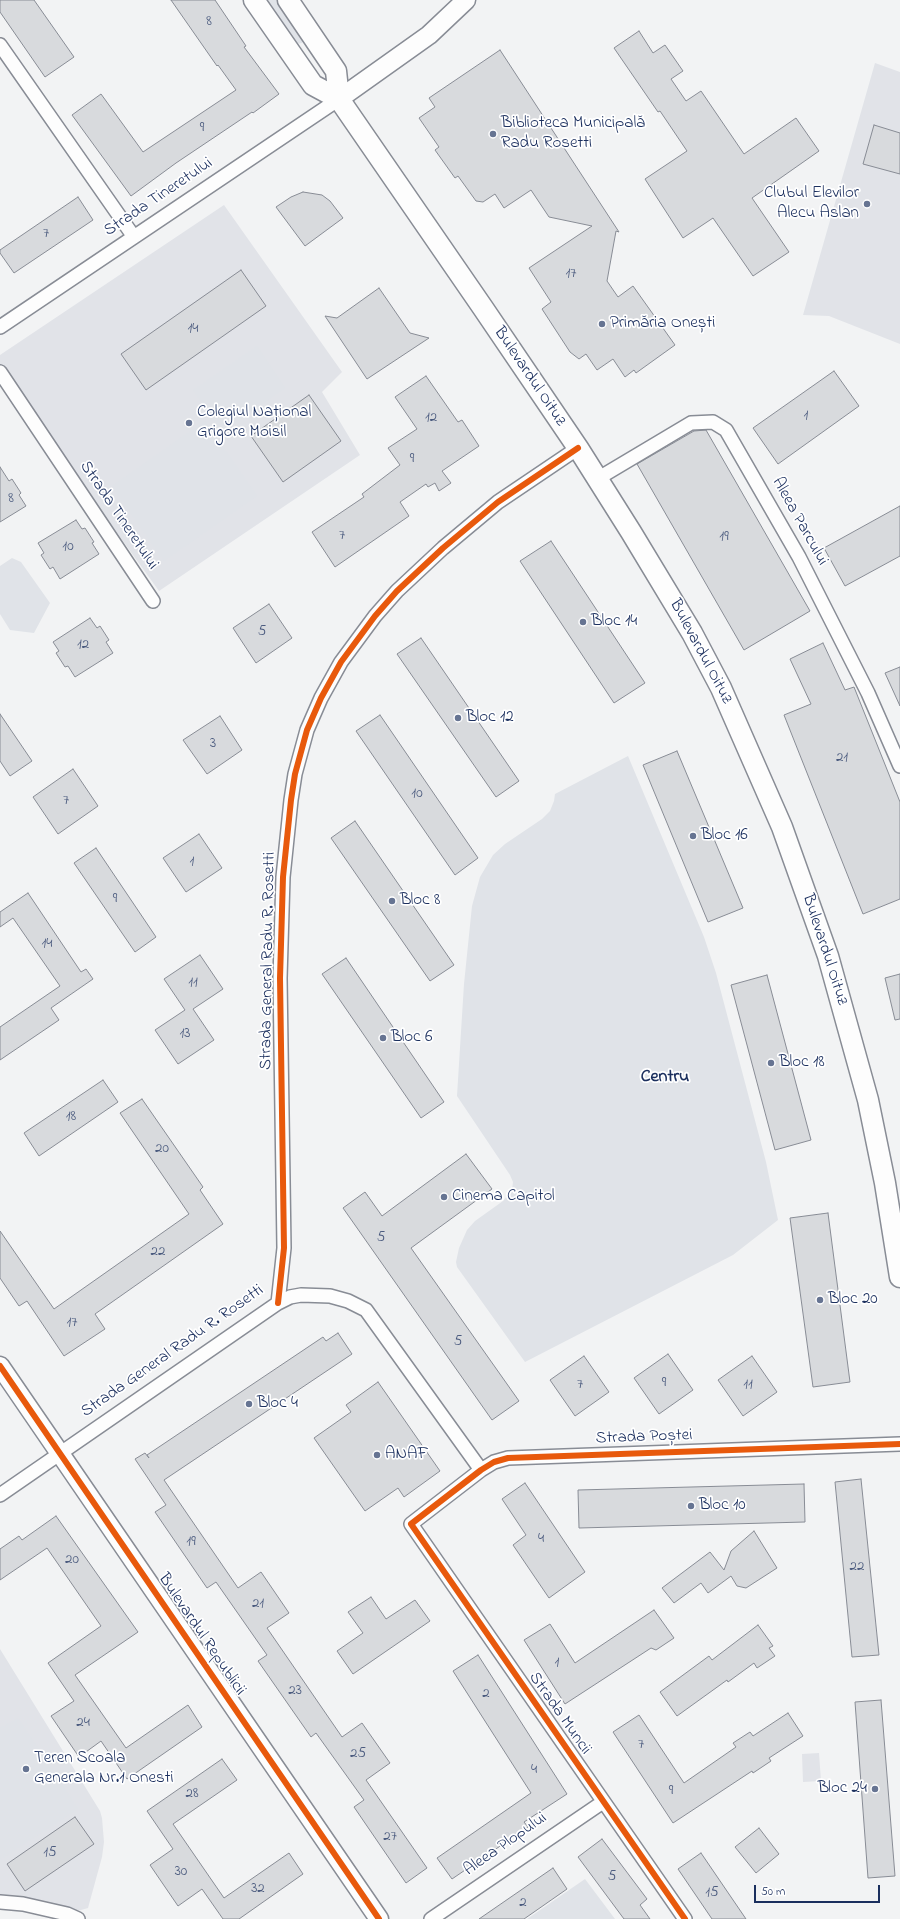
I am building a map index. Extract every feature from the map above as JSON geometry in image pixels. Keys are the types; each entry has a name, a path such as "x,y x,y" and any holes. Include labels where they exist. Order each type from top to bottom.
{"main road":[{"name":"Bulevardul Oituz","path":"254,0 313,85 339,99 578,448 631,532 699,647 721,688 782,828 828,956 863,1079 885,1183 900,1278"},
{"name":"Bulevardul Oituz","path":"288,0 336,71 339,99"}],"street":[{"path":"339,99 429,35 466,0"},
{"path":"0,44 134,237"},
{"name":"Strada Tineretului","path":"0,327 339,99"},
{"name":"Strada Tineretului","path":"0,372 153,601"},
{"name":"Aleea Parcului","path":"597,479 691,423 699,421 713,422 726,430 803,563 864,686 900,766"},
{"name":"Strada General Radu R. Rosetti","path":"0,1495 278,1303 284,1248 280,986 283,877 287,826 295,774 307,730 341,662 375,616 412,577 458,535 498,502 578,448"},
{"path":"278,1303 295,1296 321,1295 348,1301 366,1310 481,1470"},
{"name":"Bulevardul Republicii","path":"0,1366 379,1919"},
{"name":"Strada Poștei","path":"411,1524 481,1470 503,1459 537,1456 900,1444"},
{"name":"Strada Muncii","path":"411,1524 684,1919"},
{"name":"Aleea Plopului","path":"431,1919 603,1802"},
{"path":"0,1902 23,1904 67,1914 78,1919"}],"shaded area":[{"path":"264,0 280,0 305,38 302,43 296,44"},
{"name":"Clubul Elevilor Alecu Aslan","path":"875,63 900,72 900,344 829,316 803,315"},
{"name":"Colegiul Național Grigore Moisil","path":"224,205 342,372 322,392 360,455 159,591 0,371 0,355"},
{"path":"257,346 285,388 221,432 193,390"},
{"path":"205,421 257,496 164,561 112,486"},
{"path":"12,558 21,562 50,603 34,633 10,630 0,614 0,566"},
{"path":"628,756 704,937 716,973 766,1162 778,1220 733,1255 525,1362 457,1267 456,1262 459,1248 467,1230 475,1221 503,1201 512,1190 513,1182 510,1175 457,1096 464,984 472,906 480,877 493,855 505,844 542,819 550,811 555,794"},
{"path":"0,1649 100,1811 104,1842 102,1857 88,1908 67,1914 0,1902"},
{"name":"Teren Scoala Generala Nr.1 Onesti","path":"18,1718 78,1809 0,1860 0,1728"},
{"path":"819,1753 821,1781 803,1782 802,1754"},
{"path":"585,1879 615,1919 527,1919"}],"building":[{"path":"0,0 34,0 74,57 45,77 0,12"},
{"path":"171,0 215,0 246,46 244,47 279,94 253,113 252,112 176,163 131,196 72,115 101,94 143,152 236,90 218,65 217,66"},
{"path":"639,31 653,53 665,45 683,71 671,79 686,101 701,91 744,154 796,118 819,151 752,198 789,252 753,276 713,218 683,238 645,179 687,151 614,48"},
{"path":"500,50 619,232 616,231 607,281 618,297 633,286 675,345 636,373 634,370 625,377 613,359 597,370 586,354 579,359 570,352 542,309 551,302 529,268 592,226 549,217 531,190 504,208 495,194 483,202 476,201 458,176 455,178 435,150 439,147 419,118 435,107 429,98"},
{"path":"874,125 900,133 900,174 863,164"},
{"path":"303,192 322,195 330,201 343,218 305,246 276,207 291,197"},
{"path":"78,197 93,220 14,273 0,253 0,250"},
{"path":"241,270 266,306 146,390 121,354"},
{"path":"379,288 410,333 429,338 367,379 325,316 337,318"},
{"path":"834,371 859,406 778,464 753,428"},
{"path":"426,376 458,422 462,420 479,446 442,471 451,483 439,491 435,483 428,487 426,484 400,502 409,516 335,567 312,532 364,497 362,494 400,465 388,448 417,429 395,397"},
{"path":"309,395 341,441 283,482 251,436"},
{"path":"706,430 810,611 744,650 637,464 694,431"},
{"path":"0,467 9,481 12,479 21,493 19,495 26,506 0,522"},
{"path":"900,506 900,556 845,586 824,548"},
{"path":"76,520 82,529 85,528 94,542 92,543 99,554 60,579 53,567 50,569 41,555 44,553 38,543"},
{"name":"Bloc 14","path":"551,541 645,683 614,703 520,561"},
{"path":"269,604 292,638 256,663 233,628"},
{"path":"90,618 97,628 100,626 109,640 106,642 113,653 75,677 68,666 65,667 56,653 59,651 53,642"},
{"name":"Bloc 12","path":"421,638 519,781 496,797 397,654"},
{"path":"823,643 845,690 854,687 900,802 900,899 863,914 784,715 811,704 790,659"},
{"path":"900,667 900,706 885,673"},
{"path":"0,714 32,761 10,776 0,761"},
{"path":"380,715 478,858 455,875 356,731"},
{"path":"220,716 242,750 207,774 183,740"},
{"name":"Bloc 16","path":"677,751 743,908 708,922 643,765"},
{"path":"73,769 98,806 58,834 33,797"},
{"name":"Bloc 8","path":"355,821 454,965 430,981 331,838"},
{"path":"199,834 222,868 186,892 163,858"},
{"path":"96,848 156,937 135,952 74,863"},
{"path":"28,893 81,972 86,969 93,979 51,1008 59,1020 0,1060 0,1027 60,986 13,918 0,927 0,912"},
{"path":"200,955 223,989 193,1009 214,1040 178,1064 155,1030 185,1010 164,979"},
{"name":"Bloc 6","path":"346,958 444,1102 421,1118 322,974"},
{"path":"900,974 900,1019 895,1020 885,978"},
{"name":"Bloc 18","path":"767,975 811,1140 775,1150 731,985"},
{"path":"103,1080 118,1102 39,1156 24,1133"},
{"path":"142,1099 203,1187 200,1190 223,1224 95,1314 105,1329 64,1356 27,1301 19,1306 0,1278 0,1231 54,1309 189,1214 120,1113"},
{"path":"466,1154 492,1189 411,1248 519,1401 492,1420 343,1208 365,1192 382,1216"},
{"name":"Bloc 20","path":"828,1213 850,1382 813,1387 790,1218"},
{"path":"338,1333 352,1354 164,1480 238,1588 261,1572 289,1613 267,1628 342,1737 362,1723 390,1763 366,1780 427,1868 406,1883 354,1807 364,1800 316,1733 311,1737 258,1661 267,1655 216,1582 207,1588 155,1512 166,1505 135,1459 145,1453 149,1458 147,1455 323,1337 326,1341"},
{"path":"668,1354 693,1390 659,1414 634,1378"},
{"path":"584,1356 609,1392 575,1416 550,1380"},
{"path":"752,1356 777,1392 743,1416 718,1380"},
{"name":"ANAF","path":"378,1382 440,1471 404,1497 398,1488 365,1511 314,1438 351,1412 346,1405"},
{"path":"861,1479 879,1655 852,1657 835,1482"},
{"path":"525,1483 585,1572 549,1598 513,1545 526,1535 502,1499"},
{"name":"Bloc 10","path":"804,1484 805,1522 579,1528 578,1490"},
{"path":"56,1516 138,1632 75,1675 126,1748 188,1705 202,1727 127,1779 101,1741 79,1757 51,1716 74,1701 48,1663 101,1626 47,1548 0,1580 0,1549 19,1536 22,1540"},
{"path":"754,1531 777,1568 746,1588 737,1586 731,1576 708,1593 701,1583 674,1603 662,1588 710,1552 724,1570 731,1551"},
{"path":"371,1597 386,1619 415,1600 430,1621 353,1674 337,1651 363,1633 348,1612"},
{"path":"654,1610 674,1638 656,1650 651,1648 565,1704 524,1640 550,1624 575,1663"},
{"path":"758,1625 773,1646 769,1648 775,1656 757,1668 754,1663 728,1682 727,1680 677,1716 660,1692 709,1656 712,1660"},
{"path":"478,1655 567,1794 524,1822 528,1827 452,1879 437,1858 531,1793 453,1671"},
{"name":"Bloc 24","path":"881,1700 895,1876 868,1878 855,1702"},
{"path":"788,1713 803,1736 769,1758 771,1761 753,1773 752,1771 673,1823 613,1732 639,1715 684,1783 736,1747 733,1743 750,1732 753,1736"},
{"path":"222,1759 237,1780 173,1824 224,1898 289,1853 303,1874 239,1919 223,1919 202,1889 178,1906 150,1865 173,1849 147,1811"},
{"path":"75,1817 94,1844 25,1891 7,1864"},
{"path":"759,1828 779,1854 756,1873 735,1847"},
{"path":"602,1839 647,1899 640,1905 650,1919 624,1919 578,1857"},
{"path":"701,1853 746,1919 712,1919 678,1869"},
{"path":"553,1868 567,1889 524,1919 479,1919"}],"cycle path":[{"path":"278,1303 284,1248 280,978 283,877 295,774 307,730 321,698 341,662 375,616 397,591 443,548 498,502 578,448"},
{"path":"0,1366 379,1919"},
{"path":"685,1919 411,1524 481,1470 494,1462 508,1458 900,1444"}],"place":[{"name":"Biblioteca Municipală Radu Rosetti","path":"493,134"},
{"name":"Clubul Elevilor Alecu Aslan","path":"867,204"},
{"name":"Primăria Onești","path":"602,324"},
{"name":"Colegiul Național Grigore Moisil","path":"189,423"},
{"name":"Bloc 14","path":"583,622"},
{"name":"Bloc 12","path":"458,718"},
{"name":"Bloc 16","path":"693,836"},
{"name":"Bloc 8","path":"392,901"},
{"name":"Bloc 6","path":"383,1038"},
{"name":"Bloc 18","path":"771,1063"},
{"name":"Cinema Capitol","path":"444,1197"},
{"name":"Bloc 20","path":"820,1300"},
{"name":"Bloc 4","path":"249,1404"},
{"name":"ANAF","path":"377,1455"},
{"name":"Bloc 10","path":"691,1506"},
{"name":"Teren Scoala Generala Nr.1 Onesti","path":"26,1769"},
{"name":"Bloc 24","path":"875,1789"}],"district":[{"name":"Centru","path":"665,1078"}]}
